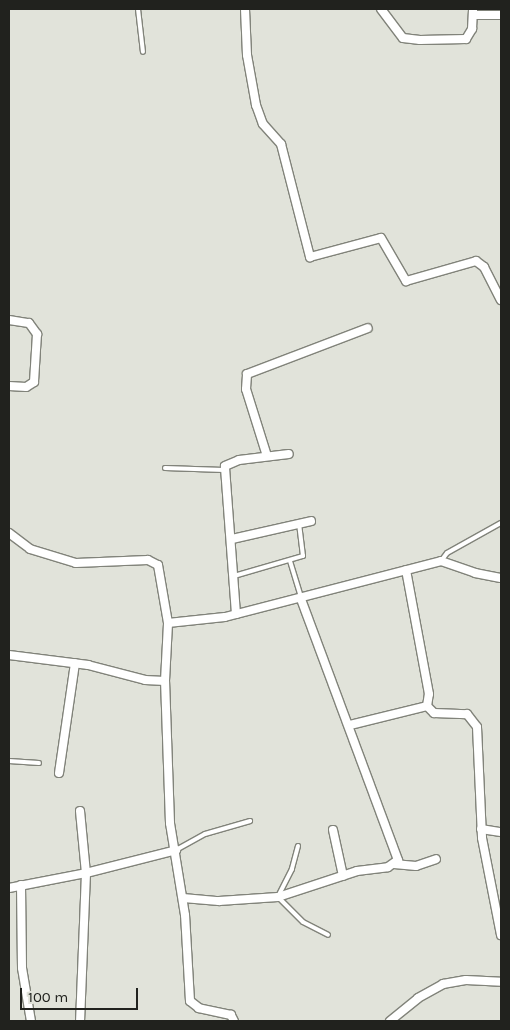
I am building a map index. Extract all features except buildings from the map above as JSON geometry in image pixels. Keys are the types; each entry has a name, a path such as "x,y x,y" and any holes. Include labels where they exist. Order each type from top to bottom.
{"street":[{"path":"245,9 247,55 256,105 262,124 281,144 310,257 381,238 406,281 476,261 484,267 501,300"},
{"path":"381,9 398,34 408,40 466,39 474,12 501,15"},
{"path":"9,320 29,323 37,334 34,382 26,386 9,386"},
{"path":"267,456 246,389 247,374 368,328"},
{"path":"236,614 232,539 224,470 228,463 289,454"},
{"path":"232,539 311,521"},
{"path":"9,532 30,549 76,563 148,560 158,565 168,622 165,681 170,822 183,898 190,1000 199,1008 231,1015 234,1021"},
{"path":"168,622 204,620 236,614 301,599 441,561 475,573 501,578"},
{"path":"406,570 429,694 427,706"},
{"path":"301,599 397,853 394,864"},
{"path":"9,655 75,663 145,680 165,681"},
{"path":"59,773 75,663"},
{"path":"350,725 427,706"},
{"path":"427,706 434,713 467,714 475,722 481,829 501,936"},
{"path":"80,811 86,873 80,1021"},
{"path":"481,829 501,832"},
{"path":"333,830 344,876"},
{"path":"9,888 86,873 176,850"},
{"path":"183,898 219,901 278,897 344,876 394,864 416,866 436,859"},
{"path":"21,885 22,968 31,1021"},
{"path":"390,1021 426,992 443,984 466,980 501,982"}],"lane":[{"path":"138,9 143,52"},
{"path":"165,468 224,470"},
{"path":"441,561 447,553 501,523"},
{"path":"234,576 303,556 304,551 299,524"},
{"path":"290,561 301,599"},
{"path":"9,761 39,764"},
{"path":"176,850 205,834 250,821"},
{"path":"298,846 292,869 278,897 303,922 328,935"}]}
